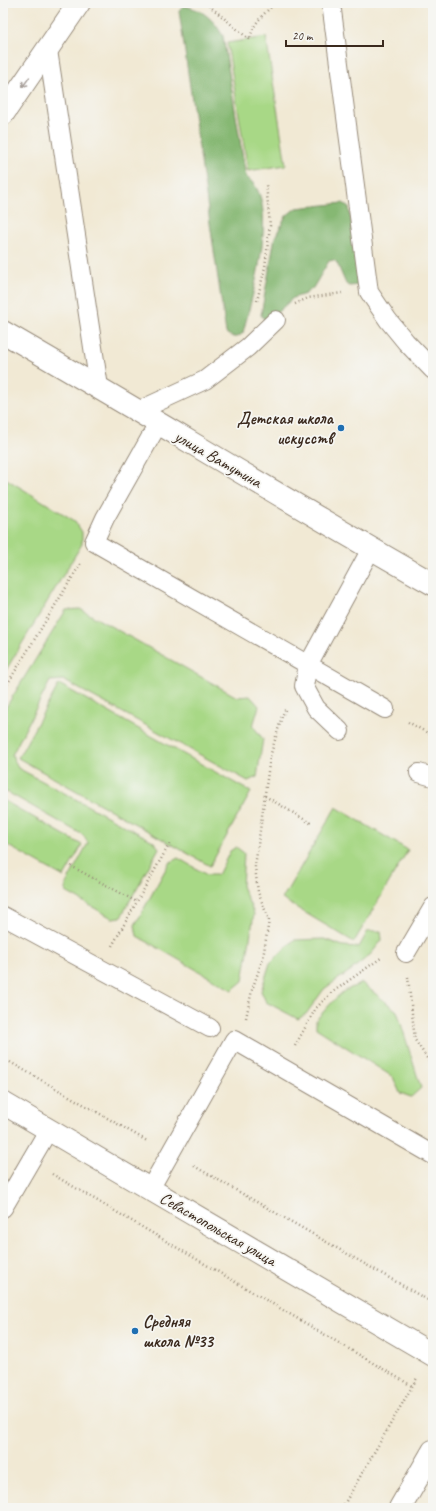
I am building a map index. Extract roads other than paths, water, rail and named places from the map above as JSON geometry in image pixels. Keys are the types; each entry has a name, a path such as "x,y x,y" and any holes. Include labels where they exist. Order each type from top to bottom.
{"street":[{"path":"3,114 79,3"},
{"name":"улица Ватутина","path":"3,332 433,584"},
{"name":"Севастопольская улица","path":"3,1103 432,1355"},
{"path":"400,1508 433,1451"}],"lane":[{"path":"331,3 369,292 388,320 406,342 433,370"},
{"path":"48,50 99,387"},
{"path":"138,411 205,380 248,347 276,320"},
{"path":"158,424 105,518 94,542 385,709"},
{"path":"340,730 316,708 304,686 308,665 371,549"},
{"path":"419,937 433,907"},
{"path":"3,916 210,1028"},
{"path":"150,1189 234,1040 433,1155"},
{"path":"3,1208 49,1130"}],"place":[{"name":"Детская школа искусств","path":"341,428"},
{"name":"Средняя школа №33","path":"135,1331"}]}
